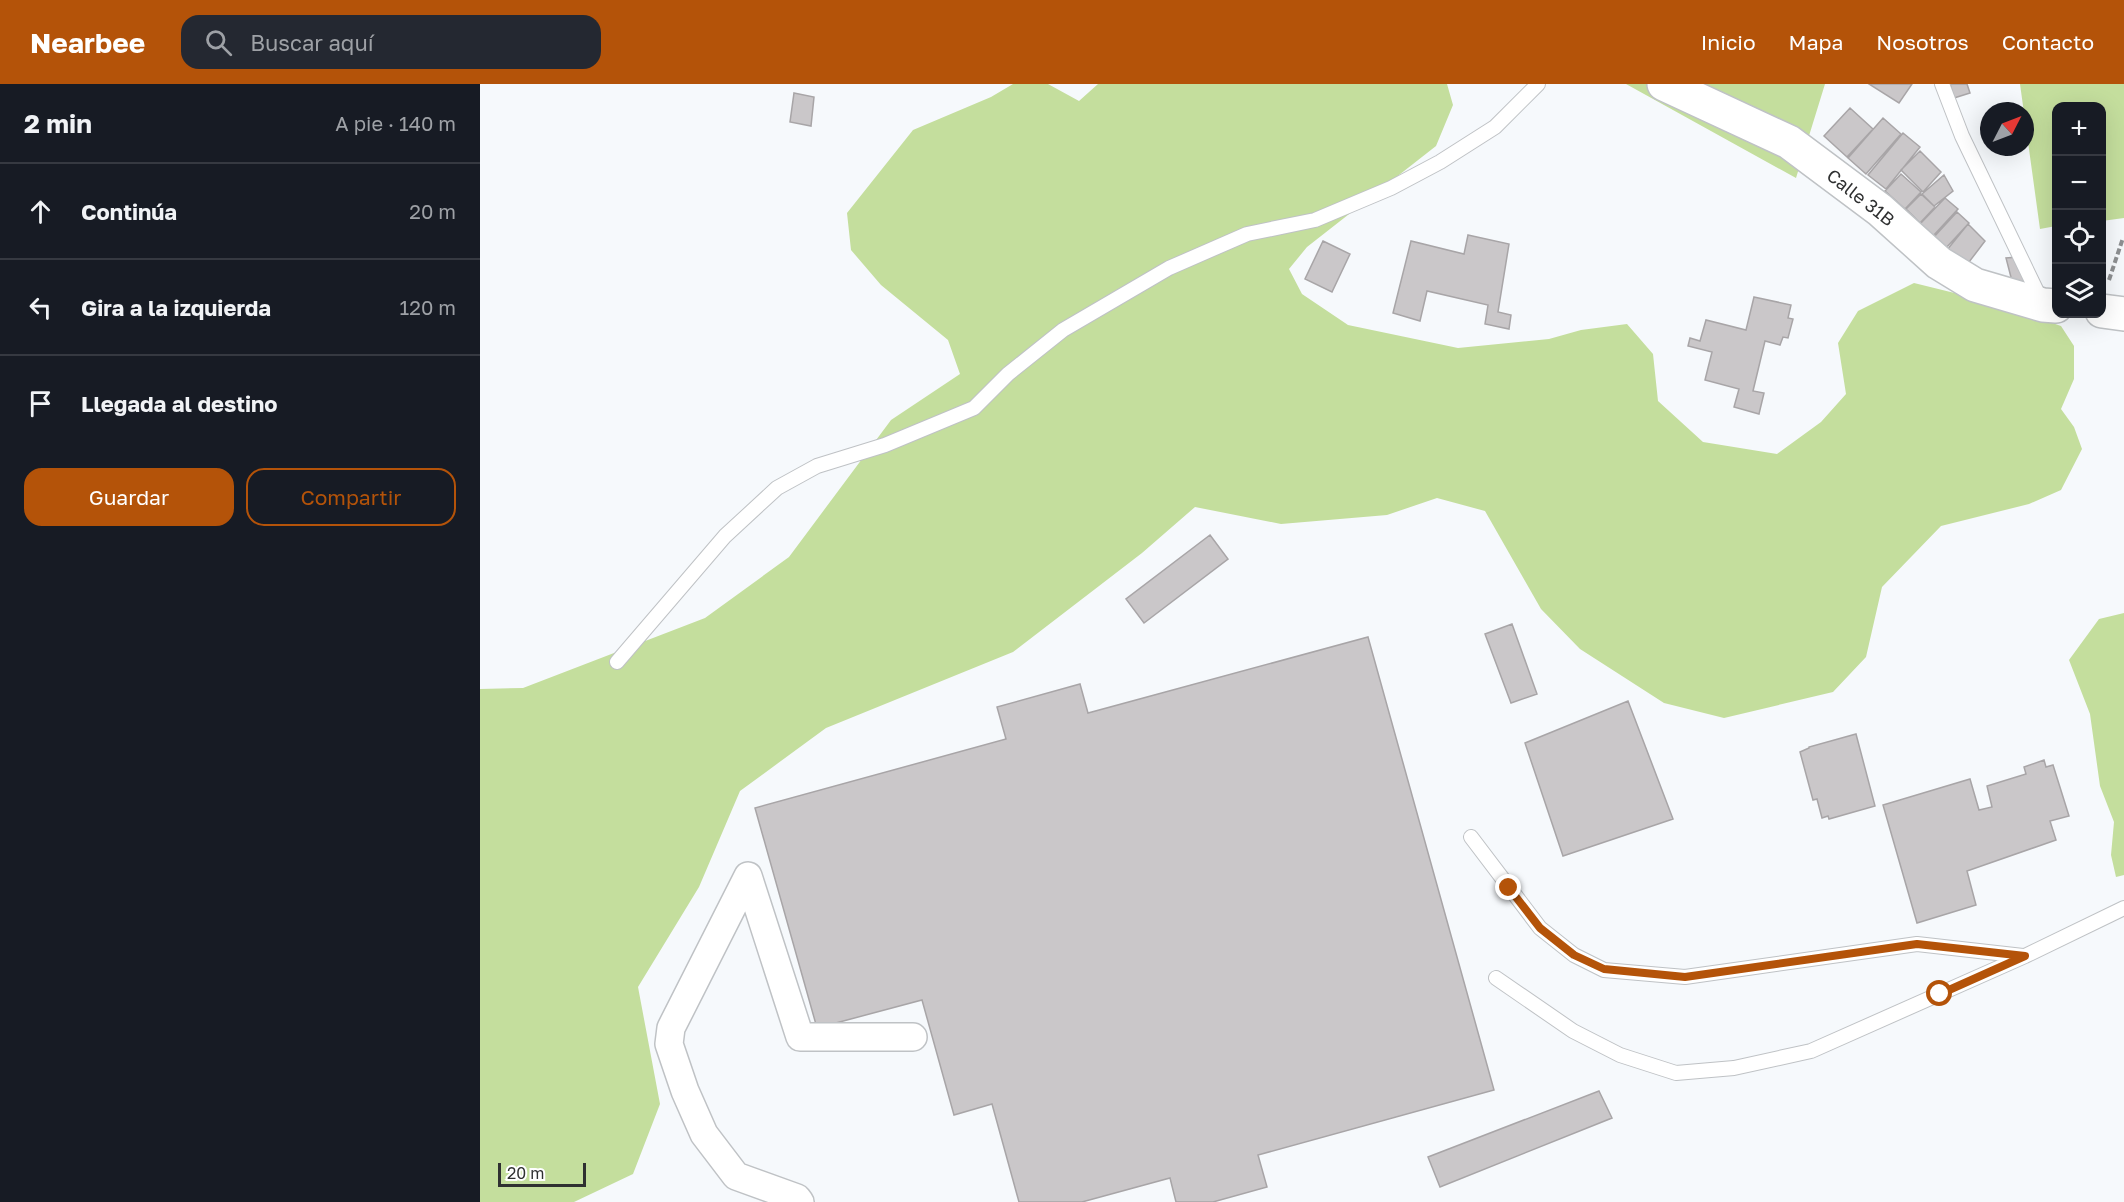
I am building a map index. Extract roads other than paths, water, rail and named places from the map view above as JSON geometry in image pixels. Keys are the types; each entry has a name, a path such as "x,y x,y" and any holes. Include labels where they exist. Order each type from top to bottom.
{"street":[{"name":"Calle 31B","path":"1664,84 1789,142 1880,210 1939,263 1975,285 2050,305"},
{"path":"800,1202 797,1198 736,1176 704,1134 685,1091 669,1044 671,1028 748,876 800,1037 913,1037"}],"lane":[{"path":"617,662 725,536 777,488 817,466 885,445 974,408 1008,374 1063,330 1169,268 1247,234 1315,220 1391,188 1420,173 1494,127 1538,84"},
{"path":"1942,84 1962,136 2050,305"},
{"path":"1471,837 1540,928 1574,955 1604,969 1685,977 1917,944 2025,956"},
{"path":"1496,978 1574,1030 1620,1055 1676,1073 1734,1068 1811,1051 2025,956 2124,908"}]}
